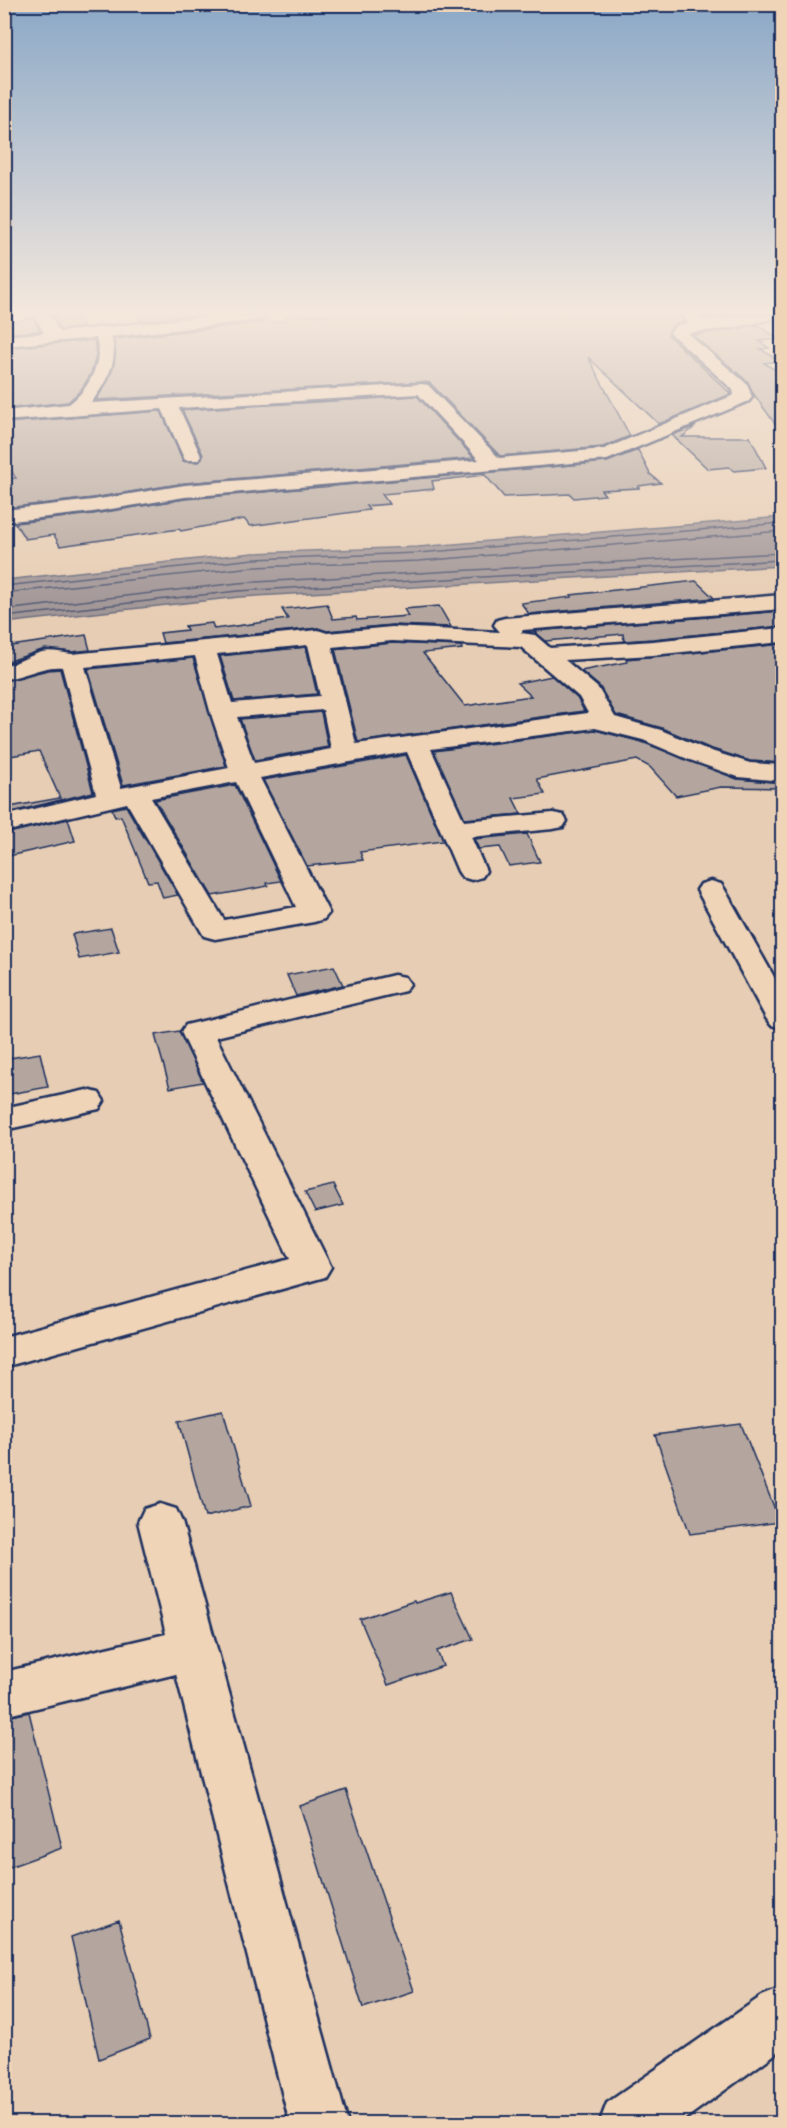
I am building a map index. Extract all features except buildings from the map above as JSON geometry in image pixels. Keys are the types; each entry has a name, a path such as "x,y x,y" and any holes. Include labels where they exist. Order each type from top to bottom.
{"street":[{"path":"4,416 23,414"},
{"path":"173,414 192,456"},
{"path":"446,414 494,464"},
{"path":"4,516 93,506 184,491 607,453 701,414"},
{"path":"605,722 588,693 527,640 505,625 783,602"},
{"path":"319,641 392,634 527,640"},
{"path":"552,654 653,648 783,635"},
{"path":"4,672 16,671 46,658 72,661 318,637 345,753"},
{"path":"72,661 122,795 215,930 314,913 244,772 222,711 204,648"},
{"path":"222,711 324,704"},
{"path":"4,824 122,795 345,753 596,720 652,735 699,755 747,771 783,772"},
{"path":"416,743 472,871"},
{"path":"454,830 553,821"},
{"path":"711,890 783,1018"},
{"path":"4,1352 312,1267 197,1032 394,984"},
{"path":"4,1119 87,1101"},
{"path":"160,1522 319,2124"},
{"path":"4,1695 193,1649"},
{"path":"628,2124 783,2016"}],"water":[{"path":"782,517 782,566 239,597 5,623 5,580 253,553 418,547"}]}
